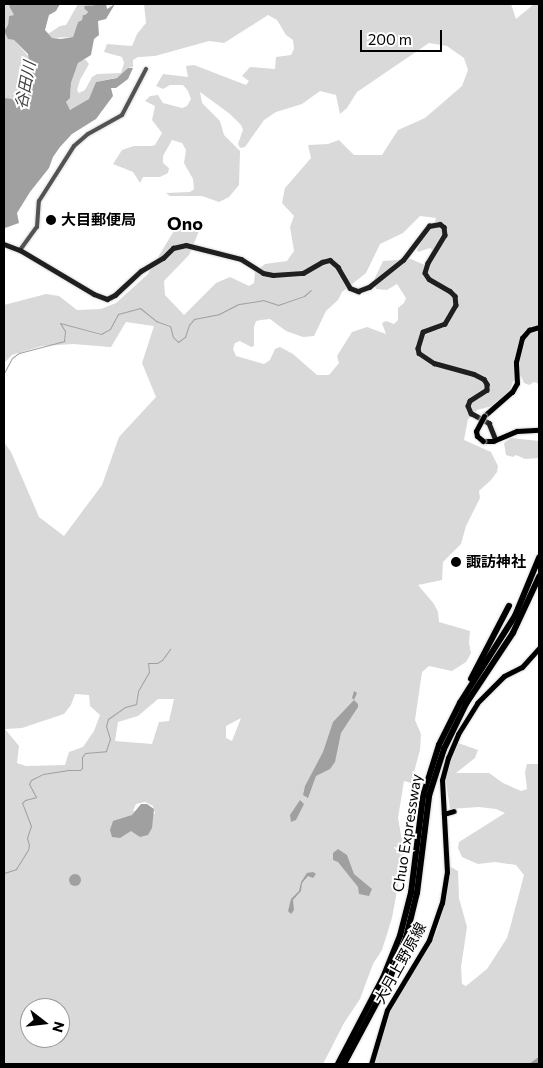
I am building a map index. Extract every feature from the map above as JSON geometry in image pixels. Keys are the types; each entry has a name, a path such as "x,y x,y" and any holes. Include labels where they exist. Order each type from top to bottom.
{"highway":[{"name":"Chuo Expressway","path":"338,1064 383,978 400,936 411,893 423,796 433,761 452,716 511,623 539,558"},
{"name":"Chuo Expressway","path":"344,1064 390,978 406,938 417,893 430,796 444,749 466,704 513,633 539,577"},
{"path":"452,716 509,606"}],"main road":[{"path":"4,244 20,250 94,294 107,299 115,295 142,271 163,258 173,248 186,245 241,259 263,273 273,275 303,273 322,262 330,260 338,267 350,288 362,290 408,254 429,226 440,224 444,227 445,235 430,259 425,274 455,296 456,306 445,324 422,332 418,348 419,353 434,363 474,374 484,379 487,384 487,390 470,401 468,406 471,413 489,424 496,440"},
{"path":"539,327 529,330 522,338 516,362 516,383 512,392 484,416 476,430 477,436 483,441 496,440 512,432 539,430"},
{"name":"大月上野原線","path":"371,1064 387,1010 428,940 440,912 447,872 444,770 464,723 477,703 504,676 522,667 539,648"},
{"path":"444,814 454,811"}],"street":[{"path":"20,250 37,227 39,201 74,146 88,134 122,115 146,69"}],"shaded area":[{"path":"4,4 10,4 9,6 14,15 9,16 8,25 4,30"},
{"path":"78,4 91,4 88,7 85,6 88,11 82,20 78,22 73,37 52,38 48,34 60,26 66,25"},
{"path":"144,4 511,4 516,19 534,4 539,4 539,384 534,382 529,385 524,383 521,376 513,381 510,391 492,406 477,410 468,419 464,440 491,452 498,466 497,472 479,491 480,498 466,526 461,544 443,562 442,580 418,585 434,604 438,612 439,622 470,631 469,643 471,653 466,662 452,671 429,666 422,672 415,720 421,734 420,750 411,783 404,781 398,818 404,852 392,918 382,950 373,964 360,999 344,1023 323,1064 4,1064 4,442 11,452 39,517 64,536 102,485 119,437 156,397 142,363 154,326 126,322 111,347 73,344 42,346 12,355 4,363 4,305 46,294 59,296 77,310 101,309 116,303 148,274 178,224 193,223 199,231 189,255 164,281 165,295 184,315 216,283 230,277 249,286 254,283 255,272 265,264 287,261 294,251 290,227 294,216 282,203 285,188 311,158 308,145 328,144 339,140 354,155 382,155 398,130 425,118 462,86 468,70 464,58 447,46 429,43 357,92 347,108 340,114 336,95 320,91 302,104 276,112 264,120 245,147 240,148 238,144 243,130 241,125 230,114 200,92 202,103 220,121 224,135 240,151 239,185 229,197 219,202 202,196 170,196 166,193 190,192 194,189 193,179 184,163 186,150 182,143 172,140 163,156 163,163 169,168 168,173 160,177 143,177 140,183 133,172 113,164 122,150 134,146 155,145 162,133 152,120 155,106 145,101 150,96 158,95 163,103 182,108 187,106 191,99 183,85 170,85 163,89 156,86 163,74 188,77 186,66 194,65 246,85 249,81 242,76 250,67 275,69 276,57 291,55 294,49 293,40 286,35 277,20 268,15 224,43 209,41 155,56 138,57 133,60 133,67 128,68 120,77 96,82 90,99 72,110 67,108 66,102 70,97 71,83 78,63 82,59 86,60 89,64 80,80 77,90 79,93 85,90 92,77 97,74 121,73 124,63 122,57 104,52 107,44 132,46 137,34 146,23","holes":["420,216 436,218 434,227 426,232 417,250 418,252 430,248 436,253 429,267 411,259 383,261 374,280 376,289 387,290 397,284 406,298 404,303 398,308 398,320 394,324 386,321 382,323 386,334 367,327 352,332 337,356 339,363 329,375 317,375 293,354 280,347 275,349 270,360 264,364 236,356 233,349 235,343 240,341 251,347 254,346 254,327 256,321 270,319 286,331 303,337 314,336 326,311 338,300 342,292 366,273 380,244 403,233","75,694 89,695 90,706 100,715 94,731 83,747 69,752 65,765 26,766 17,763 19,746 5,729 22,728 64,714 71,705","158,699 174,699 169,721 159,722 152,744 115,741 118,722 138,716","241,718 232,741 226,738 226,726","145,802 153,806 155,814 133,811 136,804"]},
{"path":"4,31 8,39 14,40 29,57 26,72 20,75 21,89 12,99 6,100 4,98"},
{"path":"511,438 539,441 539,458 525,459 516,455 513,457 506,455 504,443"},
{"path":"458,743 478,750 475,758 456,773 489,773 503,783 521,791 527,789 525,772 527,764 539,764 539,1064 374,1064 391,1009 437,930 447,895 449,866 458,871 459,898 467,927 461,967 462,984 466,986 487,969 507,938 524,875 516,865 495,862 478,864 462,857 458,848 459,842 505,813 496,809 479,807 450,809 445,774"}],"water":[{"name":"谷田川","path":"10,4 60,4 56,11 49,15 45,30 52,38 61,39 73,37 78,22 88,12 84,8 85,6 106,4 107,9 115,4 106,19 98,21 99,35 94,39 91,55 78,63 71,83 70,98 66,102 70,110 89,99 96,82 117,78 128,68 133,68 128,79 116,88 111,88 113,96 96,119 72,134 60,147 53,157 49,168 30,192 17,213 19,223 5,228 4,98 12,99 21,89 20,75 26,72 29,62 28,54 14,40 8,39 4,31 8,25 9,16 14,15 9,6"},
{"path":"354,691 357,693 354,700 352,698"},
{"path":"354,700 358,707 341,733 335,762 330,769 316,776 308,798 303,795 305,786 323,752 333,722"},
{"path":"300,800 304,804 296,820 291,822 290,815"},
{"path":"141,804 147,804 154,809 152,828 148,835 140,837 131,831 120,838 112,837 110,830 113,821 132,815"},
{"path":"338,849 347,855 354,874 372,889 369,896 359,894 358,887 338,862 333,860 333,853"},
{"path":"313,872 316,874 313,878 308,876 302,883 301,891 293,900 294,910 291,914 288,911 291,899 299,891 301,882 307,873"},
{"path":"73,874 77,874 81,880 77,886 73,886 69,882 69,878"}],"waterway":[{"path":"4,373 12,358 19,353 64,341 65,331 60,323 101,334 110,329 118,314 140,308 156,321 170,326 173,337 178,342 185,337 189,325 194,319 219,314 239,304 263,300 278,305 304,296 311,290"},
{"path":"4,873 16,869 28,850 27,838 31,826 22,803 25,800 36,797 29,784 31,780 43,774 80,770 82,768 82,757 85,753 106,751 110,739 106,726 108,719 125,707 136,704 138,691 149,672 148,663 157,663 162,660 170,649"},
{"path":"532,1064 539,1059"}],"place":[{"name":"大目郵便局","path":"51,220"},
{"name":"諏訪神社","path":"456,562"}],"district":[{"name":"Ono","path":"185,223"}]}
